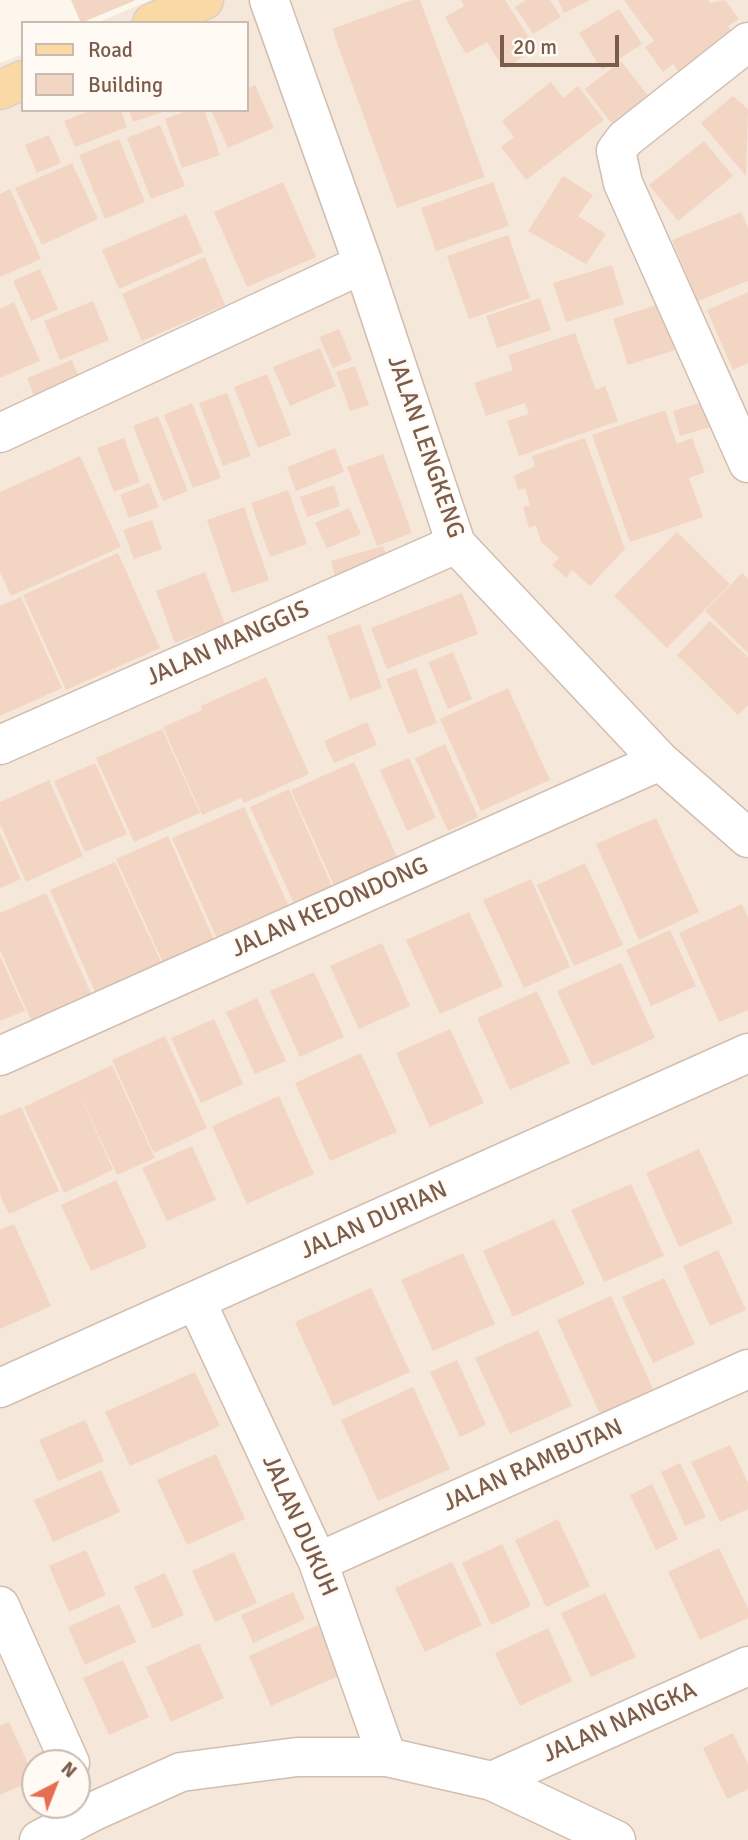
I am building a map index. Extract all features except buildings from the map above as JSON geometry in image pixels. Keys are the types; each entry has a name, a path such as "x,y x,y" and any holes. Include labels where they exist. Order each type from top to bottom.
{"main road":[{"path":"157,21 204,0"},
{"path":"0,90 21,81"}],"street":[{"name":"JALAN LENGKENG","path":"269,0 363,264 456,544 660,761 748,838"},
{"path":"748,42 625,138 616,151 623,183 748,463"},
{"path":"0,433 363,264"},
{"name":"JALAN MANGGIS","path":"0,745 456,544"},
{"name":"JALAN KEDONDONG","path":"0,1056 660,761"},
{"name":"JALAN DURIAN","path":"0,1388 748,1054"},
{"name":"JALAN DUKUH","path":"196,1301 318,1562 387,1756"},
{"name":"JALAN RAMBUTAN","path":"318,1562 748,1369"},
{"path":"0,1606 64,1749"},
{"name":"JALAN NANGKA","path":"492,1780 748,1667"},
{"path":"91,1794 181,1772 297,1756 387,1756 492,1780 616,1840"},
{"path":"39,1840 60,1819"}],"shaded area":[{"path":"151,0 748,0 748,1840 0,1840 0,63 21,55 21,112 248,112 248,21 102,21"}]}
